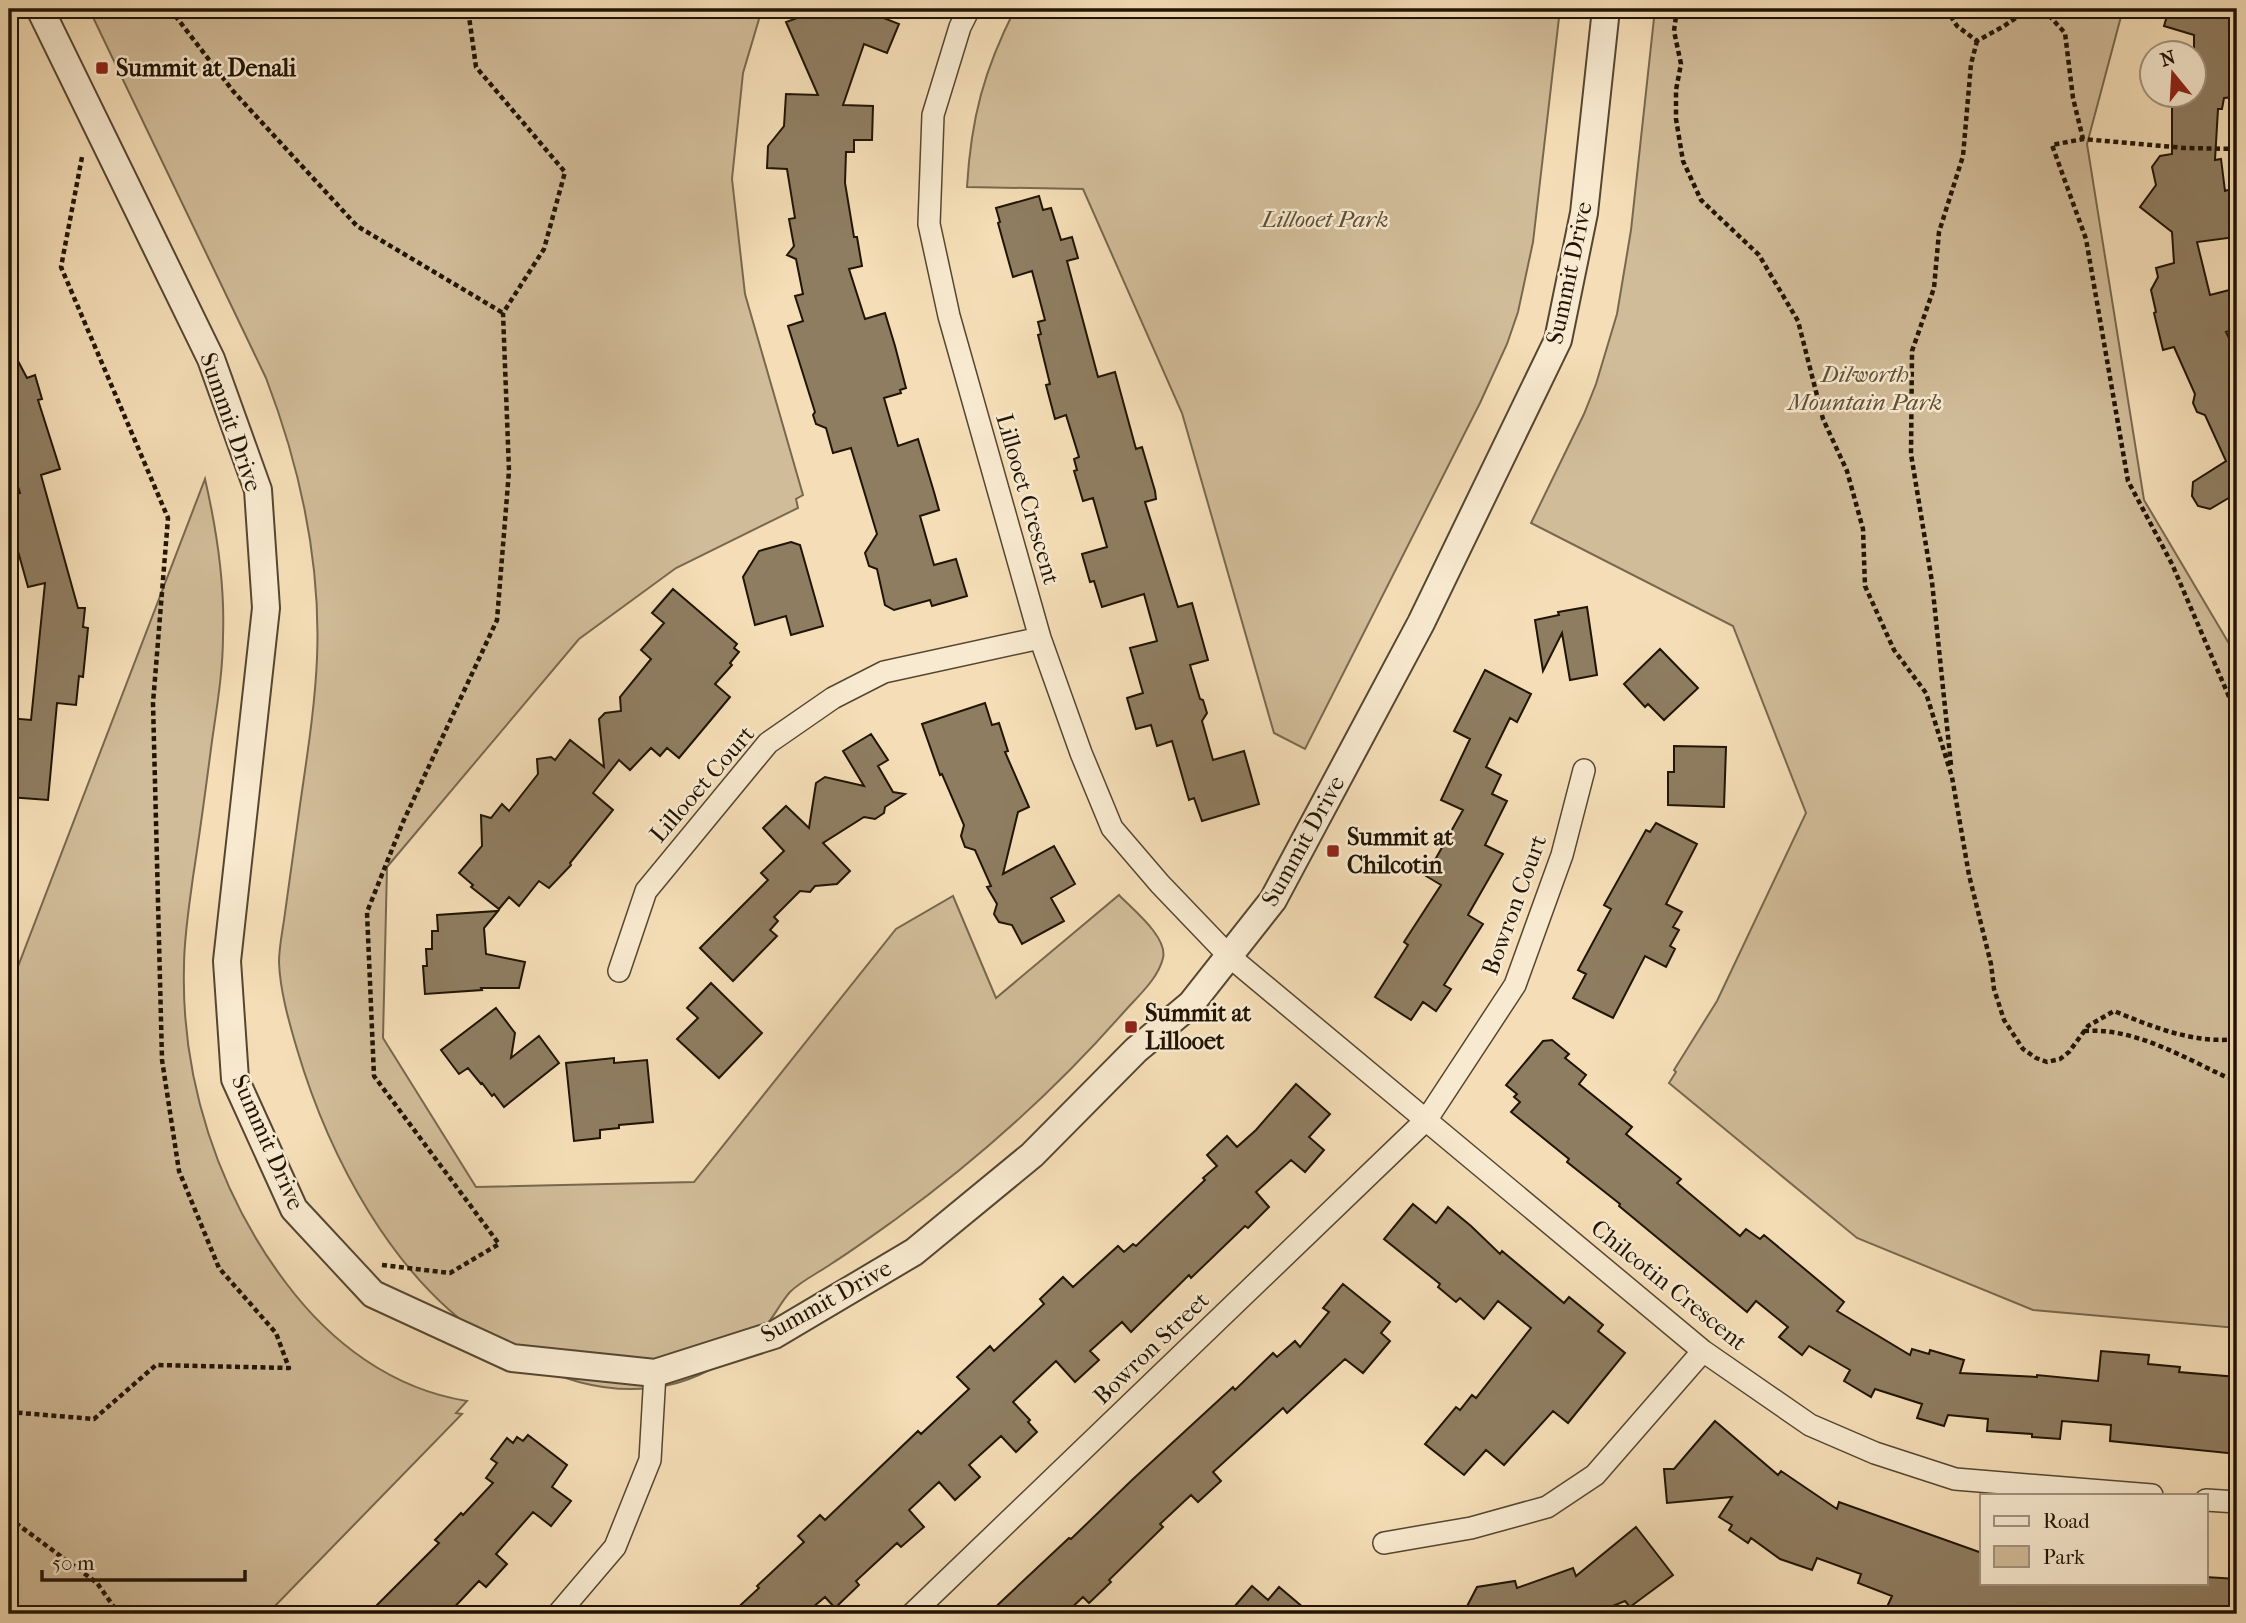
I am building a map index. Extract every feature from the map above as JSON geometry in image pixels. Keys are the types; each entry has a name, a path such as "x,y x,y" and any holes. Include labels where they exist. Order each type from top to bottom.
{"street":[{"name":"Summit Drive","path":"40,9 211,359 258,490 266,608 227,961 235,1079 294,1209 373,1294 512,1358 655,1373 774,1335 914,1252 1032,1155 1136,1050 1191,1004 1273,900 1421,622 1558,340 1584,214 1606,9"},
{"name":"Lillooet Crescent","path":"969,9 960,27 933,115 929,224 949,316 1040,638 1112,828 1160,884 1229,956"},
{"name":"Lillooet Court","path":"619,971 646,891 768,743 833,698 884,672 1040,638"},
{"name":"Bowron Court","path":"1427,1119 1515,985 1562,855 1584,770"},
{"name":"Chilcotin Crescent","path":"1229,956 1703,1351 1810,1424 1874,1453 1955,1479 2139,1494"},
{"name":"Bowron Street","path":"912,1614 1427,1119"},
{"path":"1384,1543 1471,1528 1547,1507 1595,1475 1703,1351"},
{"path":"558,1614 615,1547 650,1460 655,1373"},
{"path":"2208,1500 2237,1502"}],"path":[{"path":"170,9 233,91 357,226 503,313"},
{"path":"341,1260 450,1273 499,1244 374,1076 367,912 403,822 497,620 509,471 503,313 544,249 565,173 476,67 468,9"},
{"path":"1677,9 1674,31 1681,64 1676,90 1676,119 1683,161 1702,200 1759,255 1798,321 1824,419 1847,471 1863,529 1865,586 1894,650 1926,693 1952,777"},
{"path":"1946,9 1957,26 1977,41"},
{"path":"2035,9 2029,9 1977,41 1971,64 1963,156 1939,232 1934,288 1912,351 1910,454 1932,582 1952,777 1969,875 1991,964 1994,989 2004,1020 2023,1049 2036,1058 2047,1062 2060,1059 2069,1052 2088,1026 2114,1011 2177,1035 2237,1039"},
{"path":"2043,9 2065,33 2073,98 2083,139"},
{"path":"9,1412 94,1419 156,1365 289,1368 276,1333 219,1268 179,1171 162,1060 153,703 168,518 61,267 91,112"},
{"path":"2237,149 2172,147 2083,139 2052,145 2086,239 2128,481 2172,564 2237,711"},
{"path":"2084,1031 2103,1029 2154,1044 2227,1077 2237,1078"},
{"path":"9,1518 97,1583 119,1614"}],"green space":[{"path":"89,9 762,9 743,73 732,179 745,294 803,495 796,499 798,508 676,568 579,639 387,867 383,1038 476,1187 694,1182 896,929 953,896 996,998 1119,895 1155,933 1163,950 1163,958 1157,973 1141,994 1071,1069 1015,1122 896,1219 794,1288 765,1327 752,1339 733,1355 700,1374 677,1383 652,1388 603,1387 557,1375 490,1341 455,1315 423,1284 395,1250 369,1212 327,1131 291,1028 279,962 316,676 316,586 306,515 289,446 266,378"},
{"name":"Lillooet Park","path":"1015,9 1560,9 1533,242 1518,312 1507,344 1480,403 1305,749 1274,733 1182,413 1083,189 967,187 972,139 981,95 995,53"},
{"name":"Dilworth Mountain Park","path":"1655,9 2123,9 2087,144 2144,500 2237,657 2237,1328 2033,1310 1857,1238 1669,1083 1676,1072 1674,1070 1717,1001 1806,813 1733,626 1531,523 1584,414 1617,314 1631,230"},
{"path":"205,479 221,577 223,649 187,922 184,967 189,1051 208,1133 223,1173 262,1248 286,1283 323,1325 343,1344 389,1374 413,1386 467,1401 456,1413 462,1414 271,1610 272,1614 9,1614 9,990"}],"building":[{"path":"803,9 861,9 899,24 887,53 864,44 843,105 873,106 872,140 854,140 854,152 846,152 845,183 862,266 849,269 865,319 885,313 895,346 906,388 900,390 901,393 884,398 898,446 918,439 934,492 939,510 920,516 934,565 956,559 967,596 932,606 930,600 894,610 885,605 877,569 869,566 865,553 877,534 851,448 833,453 826,428 816,424 813,415 815,412 788,326 803,321 795,296 803,294 796,259 787,255 794,246 789,219 795,218 787,169 767,168 768,146 784,126 786,94 818,95 786,22 800,17"},
{"path":"2169,9 2222,9 2237,15 2235,97 2224,98 2222,109 2218,109 2215,160 2221,159 2225,191 2231,189 2236,237 2197,242 2210,295 2237,288 2237,329 2226,332 2237,355 2237,493 2210,509 2198,506 2192,496 2193,482 2226,461 2205,415 2197,412 2193,403 2195,394 2174,347 2163,350 2151,290 2158,277 2156,268 2174,263 2172,232 2140,207 2156,185 2152,167 2160,156 2172,154 2172,108 2208,108 2208,38 2194,38 2194,35 2164,26"},
{"path":"1039,196 1043,210 1051,208 1061,240 1072,237 1078,258 1067,261 1098,377 1115,372 1136,449 1142,447 1155,491 1156,499 1145,502 1178,607 1192,603 1208,660 1190,665 1207,713 1202,721 1213,760 1244,751 1259,804 1202,821 1194,798 1189,800 1172,741 1157,746 1151,725 1136,729 1127,698 1143,693 1130,648 1157,641 1144,594 1102,607 1094,581 1090,582 1082,554 1107,547 1093,498 1083,501 1074,471 1077,470 1074,459 1079,457 1066,415 1055,419 1038,335 1041,334 1038,322 1045,320 1032,271 1013,277 998,223 1000,222 996,208"},
{"path":"9,344 27,378 35,375 42,399 38,400 60,469 41,475 78,608 85,608 83,627 88,628 83,677 79,676 76,705 57,703 48,800 9,797 9,718 31,720 45,583 28,587 9,519 9,496 20,493 9,457"},
{"path":"791,542 800,545 823,626 791,635 786,616 755,625 743,577 759,551"},
{"path":"673,589 737,644 734,648 739,652 730,663 732,665 715,684 730,697 679,758 667,748 660,756 651,748 630,770 619,760 593,793 613,810 571,865 549,888 539,881 519,906 509,897 499,909 471,887 473,885 459,873 482,846 481,815 491,818 502,804 509,811 538,774 537,759 551,757 555,760 570,740 604,767 599,719 605,713 621,711 620,697 651,659 641,650 664,623 652,613"},
{"path":"1587,607 1597,675 1570,680 1562,633 1543,671 1535,620 1559,615 1558,612"},
{"path":"1660,649 1698,688 1664,720 1648,704 1645,707 1624,684"},
{"path":"1485,670 1531,694 1517,722 1510,718 1486,767 1501,775 1492,794 1507,801 1485,845 1503,854 1468,915 1483,924 1444,985 1451,989 1436,1011 1423,1002 1411,1020 1375,997 1408,945 1404,942 1441,885 1426,876 1463,810 1441,800 1470,739 1454,731"},
{"path":"985,703 992,725 999,723 1008,751 1005,752 1029,807 1018,812 1003,874 1054,846 1075,884 1051,898 1064,921 1022,944 1012,925 999,922 994,914 997,904 987,887 991,886 975,850 965,847 961,836 964,825 942,774 940,775 922,724"},
{"path":"871,734 888,760 878,766 893,792 905,794 885,807 884,813 875,819 864,817 823,843 850,871 837,884 815,886 810,892 800,891 774,917 778,921 770,930 777,936 733,981 700,948 768,880 761,873 784,851 763,828 786,806 809,828 816,783 825,777 864,786 843,751"},
{"path":"1674,746 1726,747 1724,807 1668,805 1668,772 1674,772"},
{"path":"1656,823 1697,844 1666,904 1682,912 1673,927 1679,930 1670,946 1675,949 1666,967 1645,956 1613,1018 1573,998 1586,974 1578,970 1611,909 1604,905 1646,830 1650,832"},
{"path":"498,911 484,928 486,954 525,962 519,988 481,988 482,990 425,994 423,966 427,966 426,949 432,949 432,931 438,931 437,915"},
{"path":"711,983 762,1033 719,1078 677,1039 698,1018 687,1008"},
{"path":"496,1008 515,1033 511,1058 539,1036 559,1063 504,1107 468,1068 459,1074 441,1050"},
{"path":"1552,1040 1569,1054 1565,1058 1586,1075 1579,1084 1632,1127 1626,1134 1681,1179 1677,1183 1740,1236 1746,1229 1760,1239 1764,1235 1844,1302 1837,1311 1910,1355 1912,1349 1929,1354 1930,1350 1964,1360 1960,1373 2037,1375 2098,1381 2101,1351 2149,1355 2148,1364 2180,1367 2179,1372 2237,1377 2237,1454 2110,1441 2111,1425 2062,1421 2060,1439 1987,1431 1988,1419 1948,1415 1944,1426 1917,1418 1922,1404 1875,1389 1871,1397 1844,1381 1850,1370 1809,1346 1802,1355 1779,1337 1788,1327 1756,1301 1747,1312 1511,1112 1520,1102 1514,1097 1517,1094 1506,1085 1543,1041"},
{"path":"614,1058 614,1063 647,1060 653,1122 619,1125 619,1128 600,1130 600,1138 574,1141 566,1063"},
{"path":"1296,1084 1330,1114 1309,1137 1324,1150 1305,1172 1291,1160 1256,1192 1269,1207 1248,1228 1245,1226 1191,1278 1189,1275 1131,1332 1122,1322 1090,1351 1099,1360 1075,1382 1056,1361 1013,1402 1037,1432 1016,1452 1001,1436 969,1465 980,1477 955,1500 939,1482 909,1510 924,1527 901,1547 897,1543 856,1581 859,1585 835,1608 825,1597 805,1614 731,1614 804,1542 798,1536 820,1515 825,1520 918,1431 921,1434 969,1389 957,1377 990,1346 994,1351 1044,1304 1040,1299 1063,1277 1073,1287 1118,1246 1124,1252 1133,1244 1136,1246 1217,1166 1207,1155 1227,1136 1237,1147 1256,1130"},
{"path":"1413,1204 1436,1223 1448,1207 1500,1254 1502,1251 1564,1303 1569,1297 1603,1325 1598,1331 1625,1353 1568,1423 1553,1411 1504,1465 1486,1450 1464,1475 1425,1444 1456,1407 1460,1410 1472,1395 1476,1398 1531,1328 1498,1301 1484,1319 1460,1298 1456,1302 1438,1287 1440,1284 1384,1239"},
{"path":"1343,1284 1390,1322 1381,1333 1390,1341 1363,1373 1345,1359 1287,1413 1283,1408 1213,1472 1221,1481 1198,1502 1191,1495 1160,1524 1163,1527 1089,1603 1083,1597 1065,1614 988,1614 1233,1387 1235,1390 1273,1353 1277,1357 1295,1341 1300,1347 1329,1312 1323,1308"},
{"path":"1715,1421 1778,1475 1781,1471 1837,1509 1839,1502 1980,1552 1980,1584 2208,1584 2208,1577 2237,1579 2237,1614 2028,1614 2028,1611 1989,1608 1988,1614 1905,1614 1887,1607 1892,1596 1858,1583 1861,1574 1817,1558 1812,1570 1780,1559 1751,1538 1748,1543 1729,1530 1732,1525 1719,1517 1732,1497 1667,1503 1664,1469 1674,1469"},
{"path":"528,1435 567,1465 552,1487 571,1501 551,1526 533,1512 496,1554 507,1564 486,1587 479,1581 448,1614 368,1614 439,1543 435,1540 493,1483 486,1478 497,1463 491,1459 507,1438 513,1443 517,1437 523,1441"},
{"path":"1636,1527 1673,1575 1630,1607 1625,1601 1593,1614 1463,1614 1477,1587 1515,1581 1517,1588 1573,1568 1576,1576"},
{"path":"1252,1586 1268,1600 1279,1587 1311,1614 1228,1614"}],"place":[{"name":"Summit at Denali","path":"102,68"},
{"name":"Summit at Chilcotin","path":"1333,851"},
{"name":"Summit at Lillooet","path":"1131,1027"}]}
